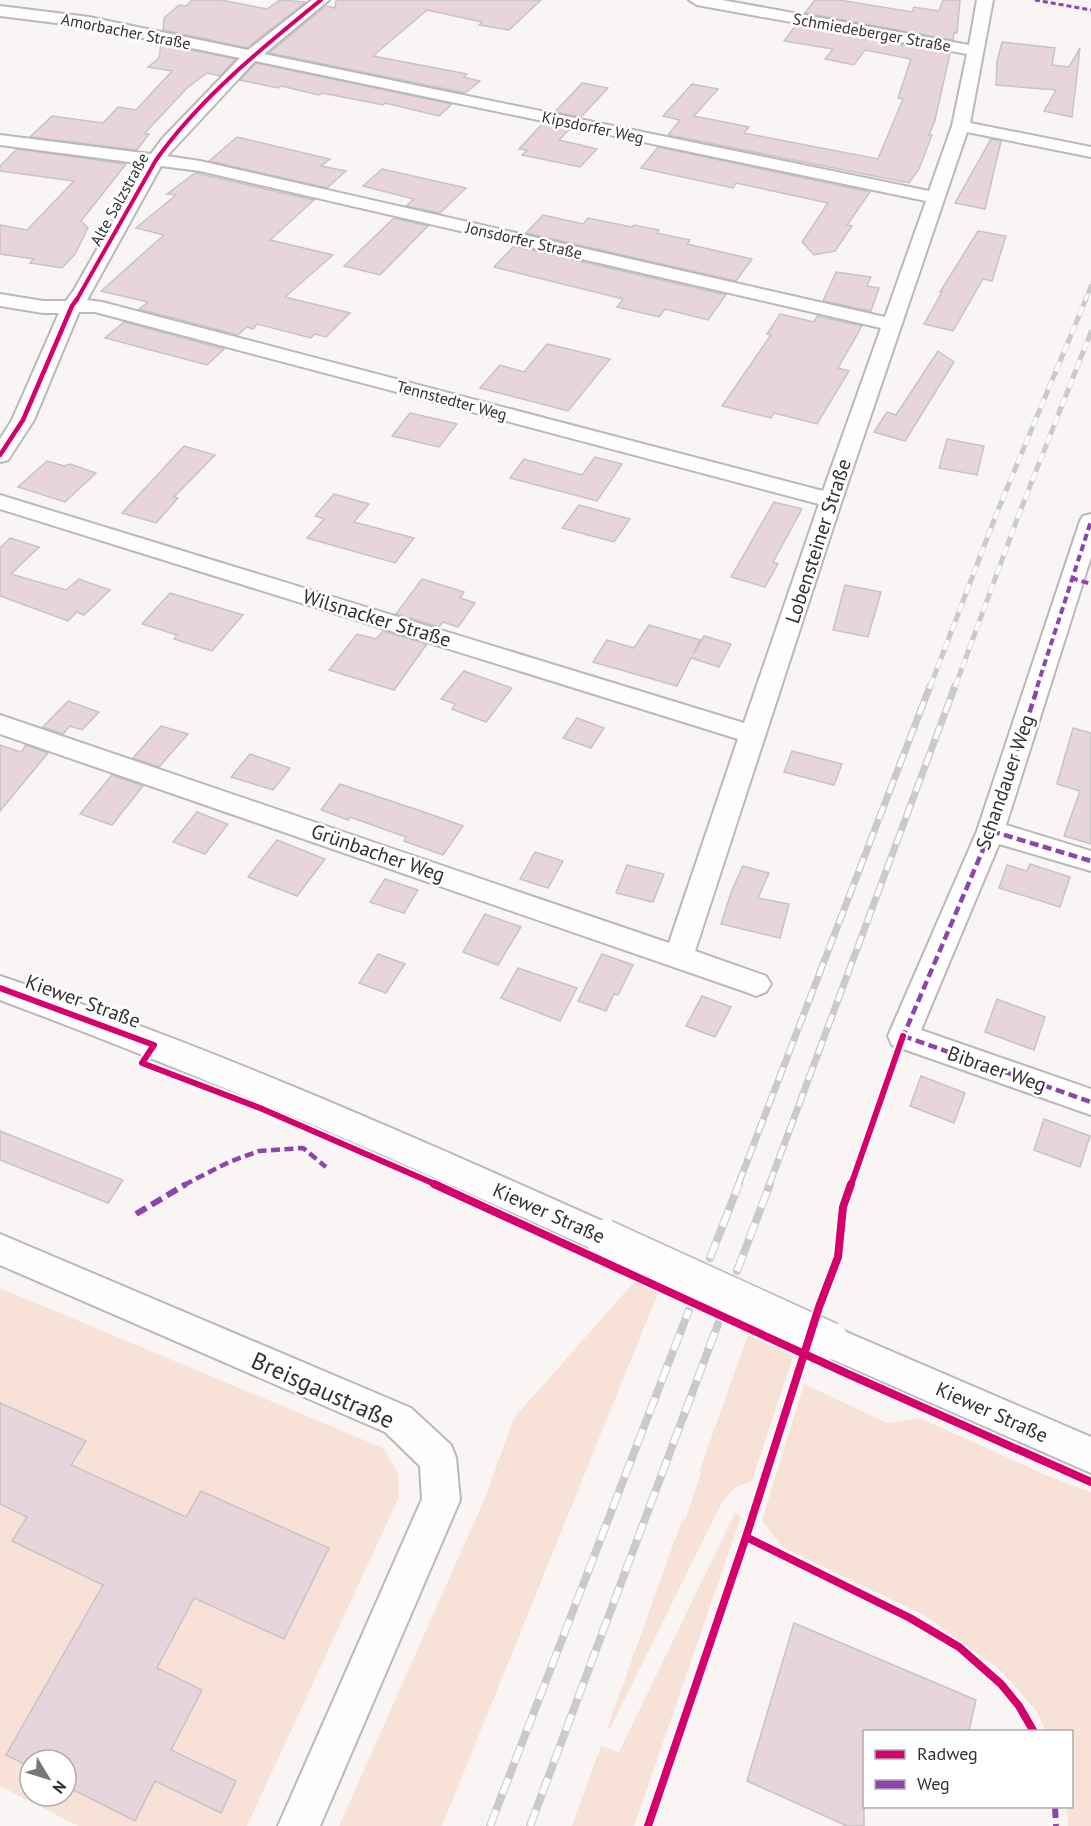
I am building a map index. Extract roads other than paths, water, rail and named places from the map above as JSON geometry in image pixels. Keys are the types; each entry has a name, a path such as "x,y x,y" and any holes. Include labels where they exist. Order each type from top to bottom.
{"street":[{"name":"Alte Salzstraße","path":"0,456 23,420 72,306 168,142 251,56 321,0"},
{"name":"Schmiedeberger Straße","path":"697,0 976,51"},
{"name":"Lobensteiner Straße","path":"679,957 831,500 961,126 985,0"},
{"name":"Amorbacher Straße","path":"0,11 89,22 251,56"},
{"name":"Kipsdorfer Weg","path":"251,56 936,198"},
{"path":"961,126 1091,152"},
{"name":"Jonsdorfer Straße","path":"0,140 200,166 891,324"},
{"name":"Tennstedter Weg","path":"0,300 43,307 95,306 831,500"},
{"name":"Wilsnacker Straße","path":"0,502 754,735"},
{"name":"Schandauer Weg","path":"903,1036 991,831 1081,581 1091,521"},
{"name":"Grünbacher Weg","path":"0,724 756,984"},
{"path":"991,831 1091,861"},
{"name":"Kiewer Straße","path":"0,988 154,1045 301,1104 1091,1455"},
{"name":"Bibraer Weg","path":"903,1036 1091,1102"},
{"name":"Breisgaustraße","path":"0,1249 398,1420 438,1458 441,1500 299,1826"}],"railway":[{"path":"1085,301 1091,286"},
{"path":"930,687 998,510 1086,299"},
{"path":"955,687 1019,514 1091,332"},
{"path":"738,1185 930,686"},
{"path":"769,1185 955,686"},
{"path":"710,1258 739,1184"},
{"path":"737,1271 770,1184"},
{"path":"490,1826 689,1310"},
{"path":"530,1826 718,1324"}]}
